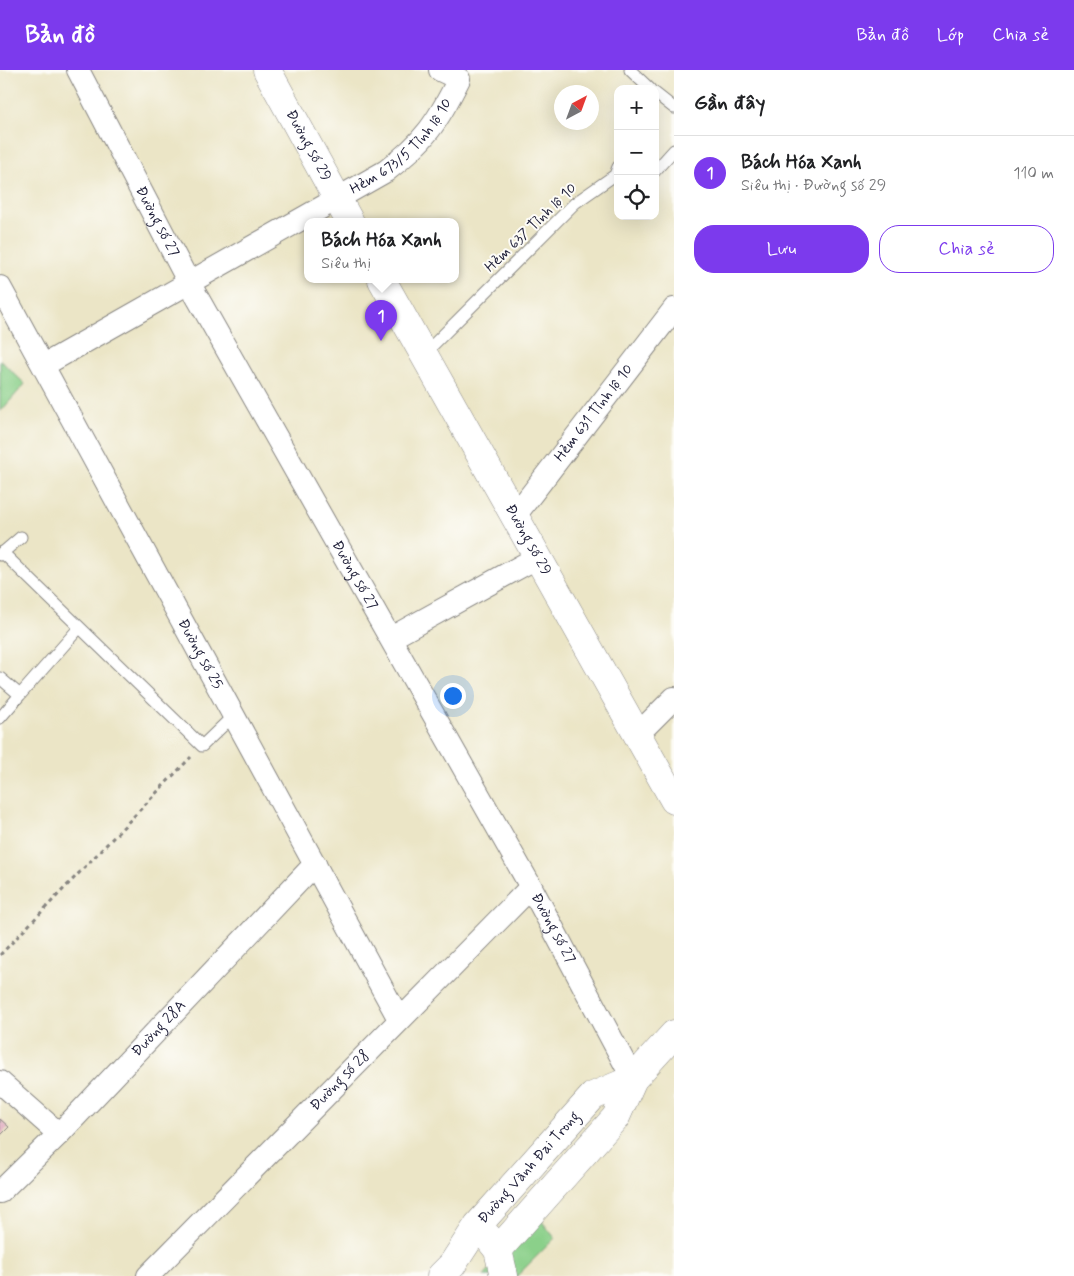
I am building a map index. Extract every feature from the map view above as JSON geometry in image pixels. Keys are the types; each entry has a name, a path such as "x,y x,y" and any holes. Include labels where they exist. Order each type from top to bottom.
{"street":[{"name":"Đường số 27","path":"78,70 188,281 531,887 633,1079"},
{"name":"Đường số 29","path":"267,70 344,211"},
{"name":"Hẻm 673/5 Tỉnh lộ 10","path":"344,211 386,171 414,150 439,118 459,80 440,70"},
{"path":"328,218 344,211"},
{"path":"44,365 188,281 304,229"},
{"name":"Đường số 29","path":"384,283 536,558 674,800"},
{"name":"Đường số 25","path":"0,287 316,864 399,1020"},
{"name":"Hẻm 631 Tỉnh lộ 10","path":"514,517 674,308"},
{"path":"391,638 536,558"},
{"path":"638,734 674,698"},
{"name":"Đường 28A","path":"0,1192 58,1134 316,864"},
{"name":"Đường số 28","path":"148,1276 531,887"},
{"name":"Đường Vành Đai Trong","path":"441,1276 452,1264 478,1225 593,1096 633,1079 670,1045"},
{"name":"Đường Vành Đai Trong","path":"498,1250 616,1117 633,1079"},
{"path":"0,1082 58,1134"},
{"path":"478,1225 498,1250 504,1276"}],"lane":[{"path":"630,70 641,80"},
{"path":"659,96 674,108"},
{"path":"659,167 674,150"},
{"name":"Hẻm 637 Tỉnh lộ 10","path":"423,355 575,203 614,175"},
{"path":"21,537 1,554 202,746 234,715"},
{"path":"0,718 79,628"},
{"path":"0,678 20,695"}],"path":[{"path":"0,955 202,746"}],"green space":[{"path":"0,360 25,384 0,412"},
{"path":"540,1219 555,1238 517,1276 483,1276"}],"building":[{"path":"0,1119 9,1127 0,1136"}],"place":[{"name":"Bách Hóa Xanh","path":"381,341"}]}
